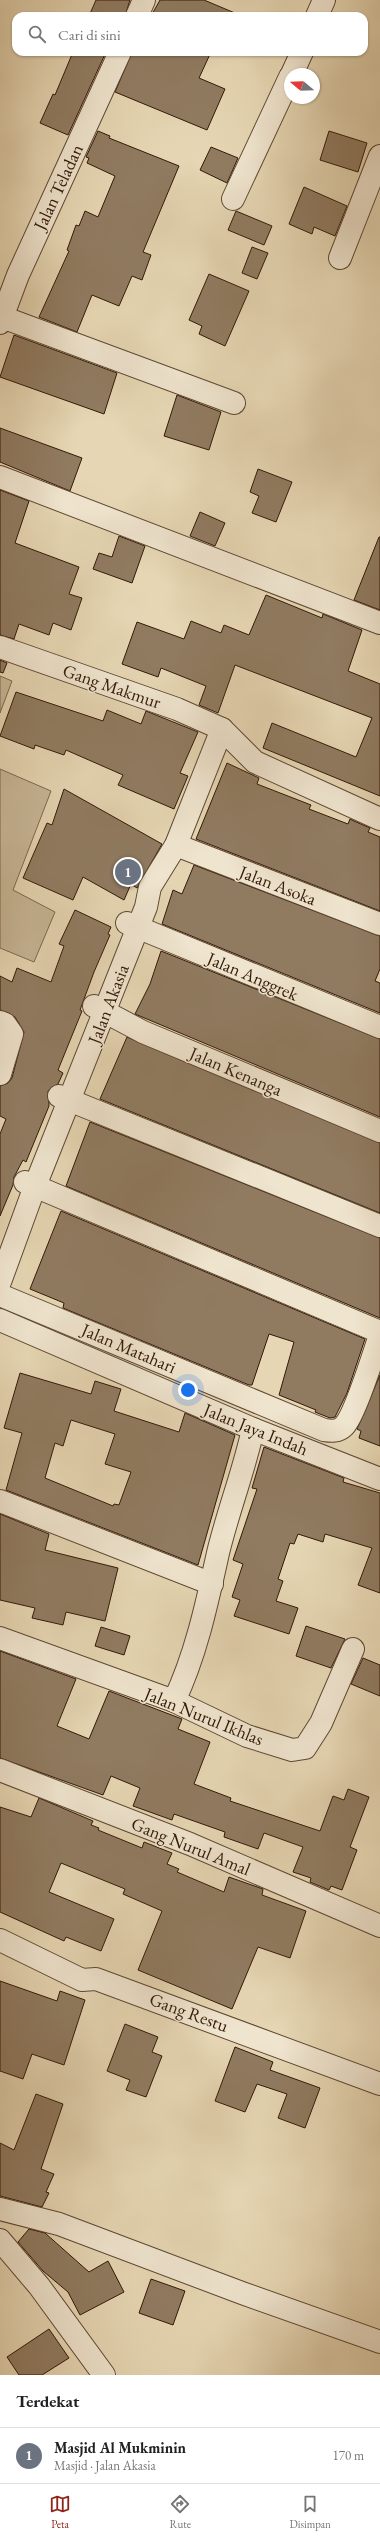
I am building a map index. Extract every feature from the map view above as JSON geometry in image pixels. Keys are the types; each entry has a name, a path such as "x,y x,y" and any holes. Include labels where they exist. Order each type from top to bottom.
{"street":[{"path":"139,12 144,0"},
{"path":"319,12 324,0"},
{"name":"Jalan Teladan","path":"1,320 9,272 118,56"},
{"path":"295,68 300,56"},
{"path":"233,199 284,90"},
{"path":"340,258 380,156"},
{"path":"1,320 234,403"},
{"path":"0,477 380,623"},
{"name":"Gang Makmur","path":"0,648 177,709 222,729"},
{"path":"222,729 255,762 380,819"},
{"name":"Jalan Akasia","path":"0,1247 30,1184 132,926 136,902 150,886 176,845 222,729"},
{"name":"Jalan Asoka","path":"176,845 380,924"},
{"name":"Jalan Akasia","path":"132,926 146,907 150,886"},
{"name":"Jalan Anggrek","path":"132,926 380,1027"},
{"name":"Jalan Kenanga","path":"99,1008 143,1032 380,1131"},
{"path":"0,1022 6,1024 12,1034 0,1074"},
{"path":"64,1098 380,1226"},
{"path":"30,1184 380,1334"},
{"name":"Jalan Akasia","path":"0,1282 30,1184"},
{"name":"Jalan Matahari","path":"0,1295 324,1430 334,1431 344,1426 352,1413 380,1334"},
{"name":"Jalan Jaya Indah","path":"0,1320 253,1429 380,1479"},
{"path":"174,1701 186,1676 212,1584 218,1552 247,1457 253,1429"},
{"path":"0,1501 212,1584"},
{"name":"Jalan Nurul Ikhlas","path":"0,1638 174,1701 248,1736 292,1750 305,1748 321,1723 353,1649"},
{"name":"Gang Nurul Amal","path":"0,1770 190,1844 380,1926"},
{"name":"Gang Restu","path":"0,1940 82,1980 96,1979 380,2084"},
{"path":"0,2209 59,2224 242,2293 380,2342"},
{"path":"0,2240 39,2286 104,2375"}],"shaded area":[{"path":"0,676 12,681 0,713"},
{"path":"0,769 51,791 13,890 55,912 34,962 0,948"}],"building":[{"path":"96,0 130,0 126,12 91,12"},
{"path":"160,0 204,0 232,12 153,12"},
{"path":"71,56 104,56 68,135 40,123 53,94 55,95"},
{"path":"130,56 209,56 199,78 225,89 207,130 115,92"},
{"path":"98,131 110,136 109,138 179,166 143,252 151,255 142,280 132,276 119,306 92,295 77,332 39,317 69,251 67,250 76,225 79,226 85,211 98,217 115,176 87,163 89,158 86,157"},
{"path":"329,131 367,143 358,172 320,160"},
{"path":"211,147 238,158 227,183 200,170"},
{"path":"304,187 347,206 335,236 314,227 312,234 289,224"},
{"path":"236,211 272,226 264,245 228,230"},
{"path":"252,247 268,253 257,279 242,273"},
{"path":"209,274 249,291 225,346 199,334 202,326 189,320"},
{"path":"14,335 117,373 104,414 0,377"},
{"path":"177,395 221,412 209,450 164,436"},
{"path":"0,428 82,458 70,491 0,462"},
{"path":"258,469 292,482 276,522 252,513 259,496 250,492"},
{"path":"0,490 29,501 15,543 79,567 69,594 82,598 71,630 53,623 49,635 19,624 14,639 0,635"},
{"path":"200,512 225,523 215,546 190,536"},
{"path":"119,536 145,546 132,583 93,569 99,553 112,557"},
{"path":"380,537 380,610 354,600"},
{"path":"266,595 322,618 323,614 362,630 348,671 380,684 380,796 263,748 272,723 356,757 372,718 235,665 218,713 199,705 206,686 161,668 158,677 122,664 137,622 184,639 191,621 221,633 224,625 249,635"},
{"path":"0,660 7,663 3,673 0,672"},
{"path":"16,692 103,721 107,710 141,724 146,711 198,732 180,773 188,776 174,809 118,785 123,775 66,750 64,755 35,745 34,749 0,736"},
{"path":"227,763 259,778 257,784 311,805 309,809 348,824 350,819 370,828 368,832 380,837 380,911 196,839"},
{"path":"64,789 162,844 137,888 131,884 124,900 83,877 73,900 23,878 47,823 52,825"},
{"path":"194,865 380,936 380,969 375,981 380,983 380,1013 162,924 173,890 182,894"},
{"path":"75,910 111,927 108,934 110,935 94,972 80,1010 82,1011 58,1070 63,1073 58,1084 48,1091 49,1106 26,1162 23,1160 14,1177 13,1185 0,1216 0,1134 6,1119 0,1116 0,1086 8,1083 12,1078 24,1032 15,1017 0,1010 0,976 12,982 17,968 51,982 64,946 59,944"},
{"path":"161,951 380,1039 380,1117 135,1014 150,984"},
{"path":"127,1037 380,1143 380,1213 100,1099"},
{"path":"90,1122 380,1238 380,1318 66,1186"},
{"path":"61,1211 365,1339 347,1393 335,1417 330,1418 315,1412 316,1410 279,1395 294,1342 269,1334 252,1385 249,1385 63,1308 64,1303 30,1289"},
{"path":"20,1373 91,1394 95,1381 121,1389 114,1411 179,1432 185,1413 235,1435 198,1565 6,1490 22,1433 4,1428","holes":["71,1420 115,1434 105,1464 131,1472 119,1505 114,1504 113,1506 45,1478 55,1443 63,1446"]},
{"path":"380,1375 380,1446 359,1438 361,1431 357,1429"},
{"path":"264,1447 344,1478 343,1482 380,1493 380,1593 358,1585 372,1548 325,1534 323,1542 298,1534 294,1544 290,1543 278,1579 283,1581 276,1601 298,1608 289,1634 234,1616 240,1600 232,1597 243,1564 233,1560 257,1489 252,1488"},
{"path":"0,1514 49,1534 45,1550 118,1568 105,1621 66,1612 63,1625 32,1618 35,1608 0,1600"},
{"path":"306,1626 345,1639 331,1668 296,1656"},
{"path":"101,1627 130,1636 124,1655 95,1646"},
{"path":"0,1651 76,1679 57,1726 89,1739 109,1691 182,1719 178,1729 210,1742 194,1784 231,1798 230,1801 320,1831 333,1796 344,1800 348,1789 369,1797 350,1847 357,1850 342,1890 331,1886 329,1890 310,1882 311,1878 293,1872 303,1847 264,1833 258,1849 224,1837 225,1832 174,1814 172,1820 133,1806 140,1788 111,1776 103,1795 0,1758"},
{"path":"363,1658 380,1665 380,1696 351,1684"},
{"path":"39,1798 93,1821 91,1825 99,1828 98,1830 142,1848 144,1842 172,1853 167,1864 179,1869 177,1872 224,1892 229,1877 263,1889 262,1895 306,1911 290,1958 258,1947 232,2009 138,1970 162,1911 123,1894 125,1889 61,1863 49,1892 114,1919 101,1951 66,1937 64,1941 0,1912 0,1807 31,1817"},
{"path":"0,1981 57,2001 60,1991 85,2000 64,2065 32,2054 23,2079 0,2071"},
{"path":"125,2024 158,2037 152,2052 162,2056 146,2097 126,2090 130,2080 107,2071"},
{"path":"235,2047 273,2062 270,2070 320,2088 305,2128 278,2118 287,2094 257,2084 245,2112 215,2101"},
{"path":"36,2094 63,2104 41,2169 54,2174 46,2192 49,2193 42,2207 0,2196 0,2143 14,2150"},
{"path":"29,2229 45,2233 89,2272 108,2261 124,2292 80,2315 68,2292 43,2271 18,2242"},
{"path":"151,2279 185,2291 173,2325 139,2313"},
{"path":"49,2329 69,2358 42,2375 19,2375 7,2357"}],"place":[{"name":"Masjid Al Mukminin","path":"128,872"}]}
